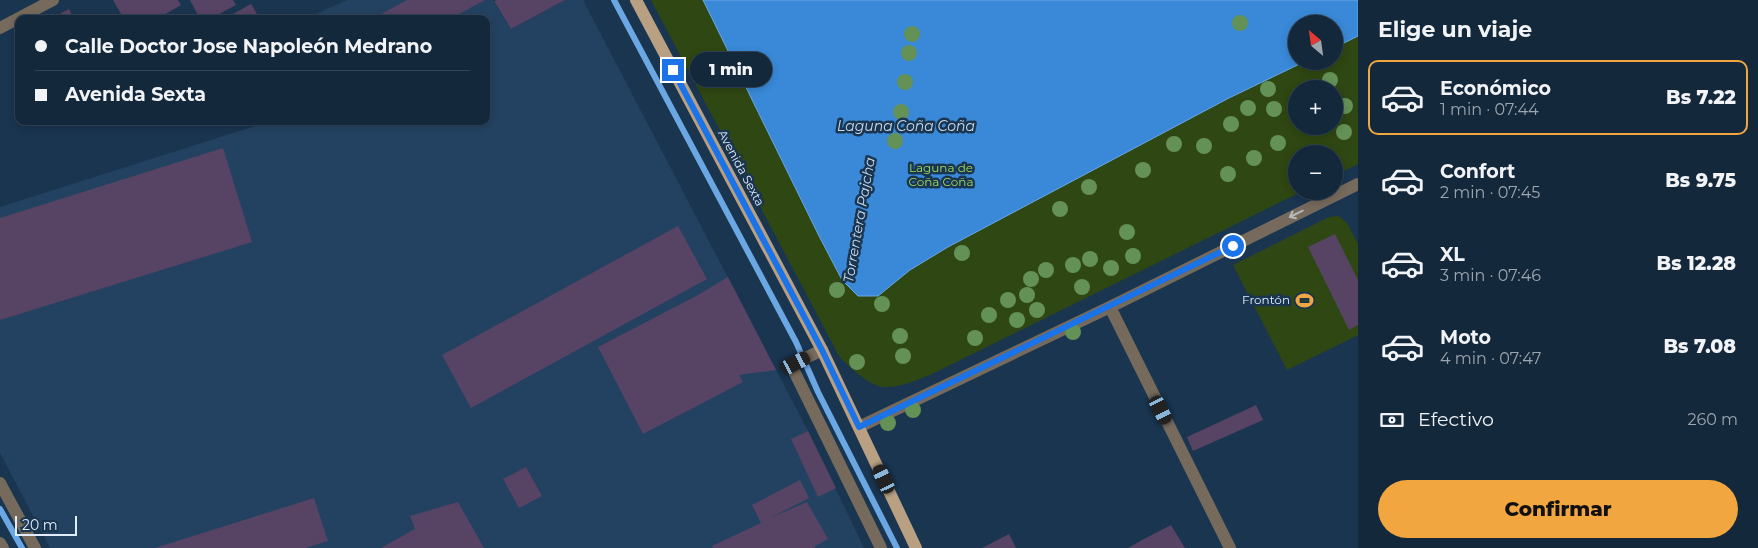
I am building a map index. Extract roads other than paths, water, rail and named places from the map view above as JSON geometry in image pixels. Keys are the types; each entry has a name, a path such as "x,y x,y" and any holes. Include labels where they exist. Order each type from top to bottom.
{"main road":[{"name":"Avenida Sexta","path":"636,0 859,427 916,548"}],"street":[{"path":"21,15 53,0"},
{"path":"2,24 15,18"},
{"path":"859,427 1357,186"},
{"path":"1110,307 1230,548"},
{"path":"820,351 791,365 881,548"},
{"path":"0,483 34,548"},
{"path":"0,543 3,548"}],"water":[{"name":"Laguna Coña Coña","path":"703,0 1358,0 1358,36 1343,44 1343,15 1288,15 1288,70 1229,98 948,247 910,270 878,296 858,296 842,280"}],"waterway":[{"path":"614,0 796,342 818,392 897,548"},
{"path":"0,509 22,548"}],"place":[{"name":"Frontón","path":"1304,300"}],"park label":[{"name":"Laguna de Coña Coña","path":"941,175"}],"water label":[{"name":"Torrentera Pajcha","path":"859,220"}]}
